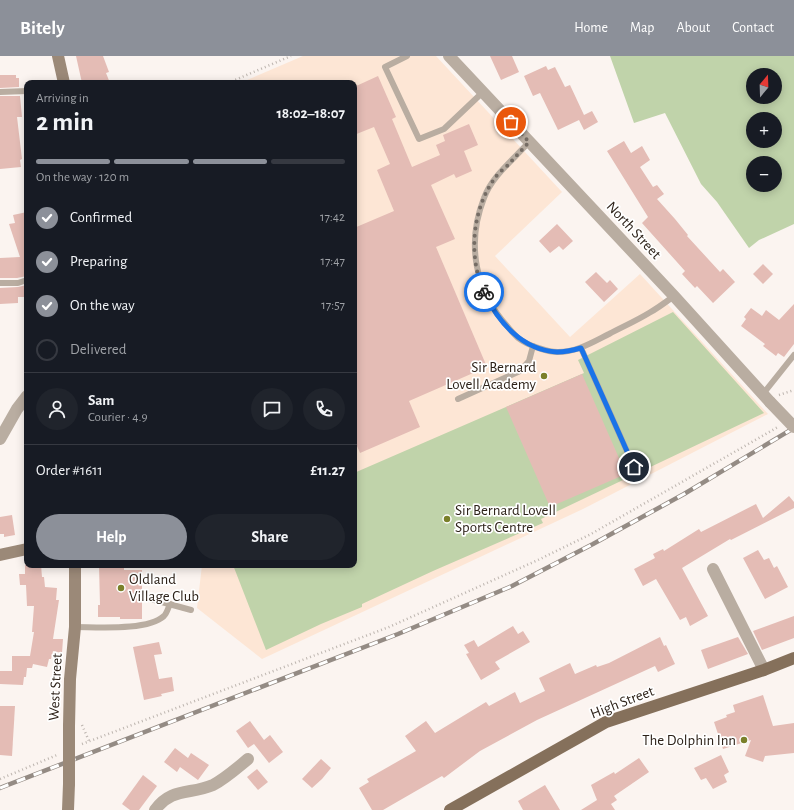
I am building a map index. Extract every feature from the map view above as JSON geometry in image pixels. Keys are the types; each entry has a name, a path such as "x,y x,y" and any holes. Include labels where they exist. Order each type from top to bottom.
{"main road":[{"name":"High Street","path":"455,809 606,722 764,670 794,658"}],"street":[{"path":"58,56 63,80"},
{"name":"North Street","path":"449,56 674,296 766,398 788,426"},
{"path":"0,438 24,400"},
{"path":"0,555 24,550"},
{"name":"West Street","path":"68,810 70,679 75,627 75,568"},
{"path":"713,568 764,670"},
{"path":"155,810 162,801 170,796 204,789 224,779 248,759"}],"lane":[{"path":"406,56 385,66 419,139 444,129 483,92"},
{"path":"0,92 24,91"},
{"path":"529,142 495,178 484,197 476,221 475,252 481,286 498,317 519,339 533,346 557,352 581,348 649,313 674,296"},
{"path":"0,283 18,283 24,281"},
{"path":"458,399 520,371 529,361 533,346"},
{"path":"581,348 634,467"},
{"path":"766,398 794,355"},
{"path":"147,598 191,610"},
{"path":"75,627 134,626 149,624 158,621 166,614 170,604"}],"path":[{"path":"235,80 291,56"},
{"path":"75,747 389,627 538,560 591,534 788,426"},
{"path":"82,724 89,741"},
{"path":"0,779 62,753"}],"shaded area":[{"name":"Sir Bernard Lovell Academy","path":"303,56 436,56 562,192 495,256 570,337 640,274 768,414 583,509 262,659 197,608 202,568 357,568 357,80 247,80"}],"green space":[{"path":"610,56 794,56 794,224 759,240 749,248 717,202 701,184 665,113 634,123"},
{"name":"Sir Bernard Lovell Sports Centre","path":"673,312 764,413 541,519 543,523 433,571 362,604 362,607 321,624 266,650 234,568 357,568 357,472 584,373 578,360"}],"building":[{"path":"76,56 103,56 109,72 106,73 109,80 81,80"},
{"path":"490,56 512,56 519,72 501,80"},
{"path":"546,66 548,70 555,67 565,87 570,85 584,115 592,111 598,122 584,130 579,120 558,130 540,93 533,96 524,76"},
{"path":"0,75 16,75 16,78 19,78 19,87 0,88"},
{"path":"378,76 396,117 392,119 412,167 440,155 436,145 445,141 443,135 469,124 478,145 464,151 472,171 456,178 454,174 431,185 455,239 436,247 487,367 409,401 420,427 360,453 357,446 357,227 394,211 377,170 390,164 374,127 357,134 357,86"},
{"path":"0,96 20,96 22,117 17,117 22,159 20,160 21,167 0,169"},
{"path":"624,141 631,153 642,146 650,160 640,167 653,187 657,185 664,194 657,199 688,235 687,236 720,272 723,269 735,282 713,303 697,286 695,288 682,274 685,271 642,223 648,217 607,151"},
{"path":"24,213 24,277 0,278 0,258 20,257 9,224 15,223 13,215"},
{"path":"557,224 573,241 563,250 559,246 550,253 539,241"},
{"path":"763,264 773,274 763,284 753,274"},
{"path":"596,272 607,283 610,280 618,289 604,302 585,282"},
{"path":"24,286 24,297 18,297 18,303 0,304 0,288"},
{"path":"794,304 794,344 784,357 778,353 776,356 763,346 765,344 741,326 746,319 744,317 751,308 762,316 766,310 779,320"},
{"path":"582,374 626,474 550,507 506,407"},
{"path":"789,496 794,502 794,508 731,540 730,539 682,568 708,616 690,626 686,617 680,620 656,579 643,586 634,569 655,558 653,554 663,549 664,551 699,529 701,532 756,504 763,518"},
{"path":"12,515 15,535 4,537 4,534 0,534 0,517"},
{"path":"758,550 764,560 769,558 774,568 777,566 788,587 765,599 743,558"},
{"path":"25,568 41,568 45,587 57,588 56,600 59,600 53,639 63,639 62,653 53,651 47,667 33,664 32,668 27,668 23,685 0,684 0,671 12,671 12,656 30,656 34,632 32,632 34,606 27,606 26,585 20,585 19,574 25,574"},
{"name":"Oldland Village Club","path":"99,568 142,570 142,619 98,617 98,605 100,605"},
{"path":"794,616 794,638 762,650 753,631"},
{"path":"513,626 518,634 523,631 530,642 495,662 500,669 481,680 466,654 469,653 464,645 474,640 478,647"},
{"path":"660,637 664,646 666,645 675,664 658,672 655,666 537,720 480,751 444,778 442,776 383,810 372,810 359,788 369,782 367,779 416,751 405,736 426,721 435,733 486,702 489,706 515,692 520,703 545,691 539,678 570,663 575,674 596,665 597,667 609,663"},
{"path":"738,637 748,654 708,669 701,650"},
{"path":"159,642 162,654 154,655 159,679 172,677 174,691 161,694 162,696 144,700 133,647"},
{"path":"763,695 773,726 794,723 794,753 765,756 763,762 745,756 751,740 723,749 714,722 735,712 733,705"},
{"path":"0,706 15,706 12,756 0,755"},
{"path":"250,721 264,740 270,735 283,752 269,763 254,744 248,748 236,731"},
{"path":"175,748 188,758 191,753 209,765 198,780 180,767 177,772 164,762"},
{"path":"721,755 729,772 724,775 727,782 713,789 706,778 701,780 694,768"},
{"path":"639,758 649,772 614,796 617,800 611,804 615,810 581,810 597,800 591,785 614,772 615,774"},
{"path":"321,759 331,768 312,788 302,779"},
{"path":"257,769 268,782 258,790 247,777"},
{"path":"143,775 157,786 139,810 130,810 122,804"},
{"path":"545,785 560,810 523,810 518,801"}],"railway":[{"path":"0,788 398,634 512,586 684,494 794,428"}],"way so far":[{"path":"484,292 477,269 475,252 476,221 484,197 495,178 529,142 511,122"}],"place":[{"name":"Sir Bernard Lovell Academy","path":"544,376"},
{"name":"Sir Bernard Lovell Sports Centre","path":"447,519"},
{"name":"Oldland Village Club","path":"121,588"},
{"name":"The Dolphin Inn","path":"744,740"}],"route":[{"path":"484,292 498,317 519,339 533,346 557,352 581,348 634,467"}]}
